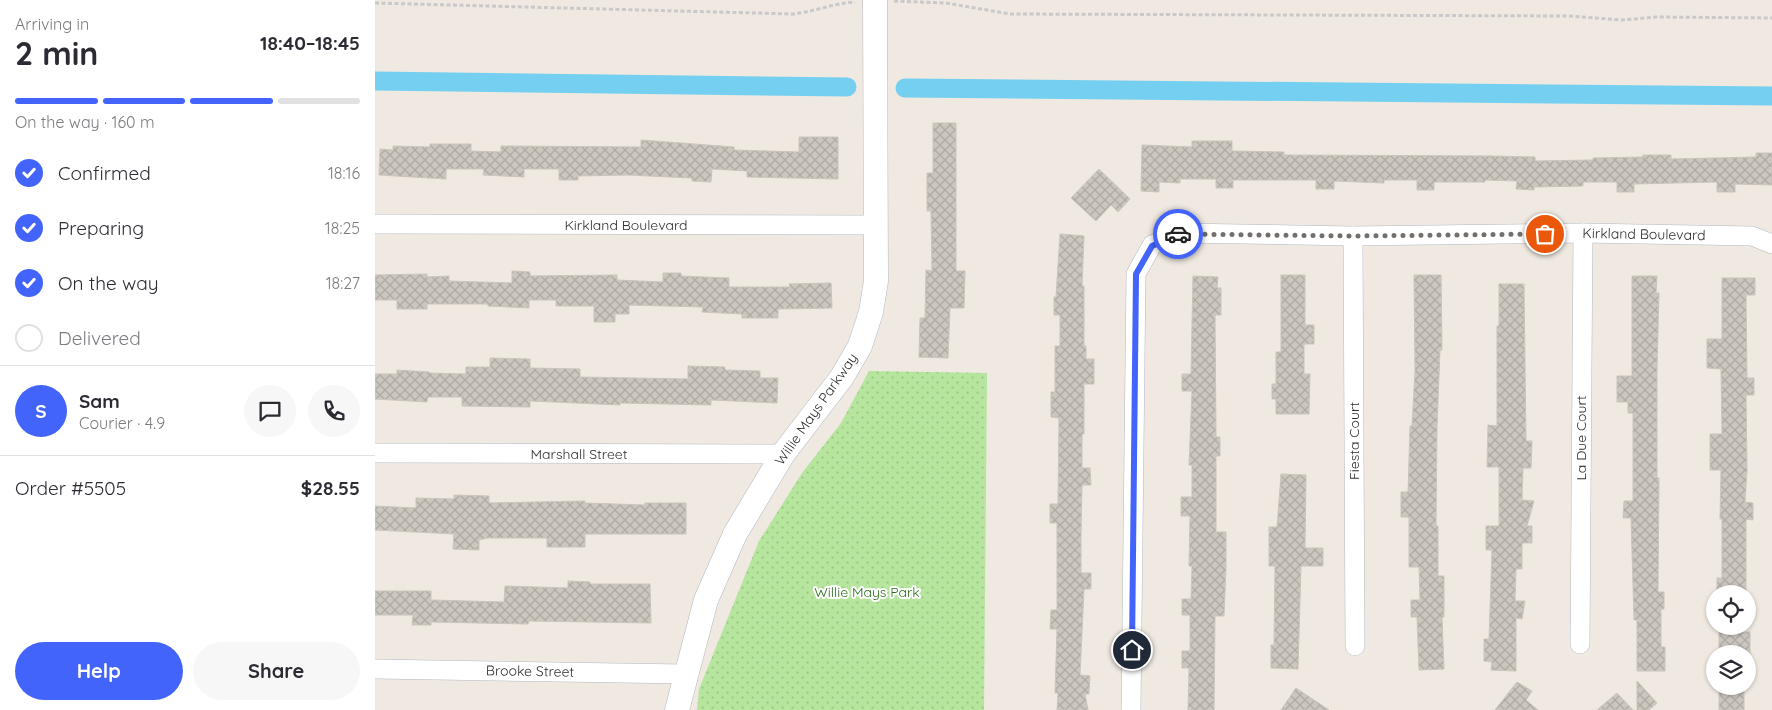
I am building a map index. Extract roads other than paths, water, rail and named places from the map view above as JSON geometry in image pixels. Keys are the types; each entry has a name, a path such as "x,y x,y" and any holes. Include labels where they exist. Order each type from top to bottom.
{"street":[{"name":"Willie Mays Parkway","path":"677,710 706,600 735,534 783,454 842,377 860,346 871,312 876,281 877,225 875,1"},
{"name":"Kirkland Boulevard","path":"375,224 877,225"},
{"name":"Kirkland Boulevard","path":"1131,710 1136,274 1152,246 1181,233 1353,236 1583,233 1752,236 1772,244"},
{"name":"La Due Court","path":"1580,644 1583,233"},
{"name":"Fiesta Court","path":"1353,236 1355,646"},
{"name":"Marshall Street","path":"375,453 783,454"},
{"name":"Brooke Street","path":"375,669 685,674"}],"waterway":[{"path":"375,81 847,87"},
{"path":"905,88 1772,96"}],"park label":[{"name":"Willie Mays Park","path":"867,592"}]}
